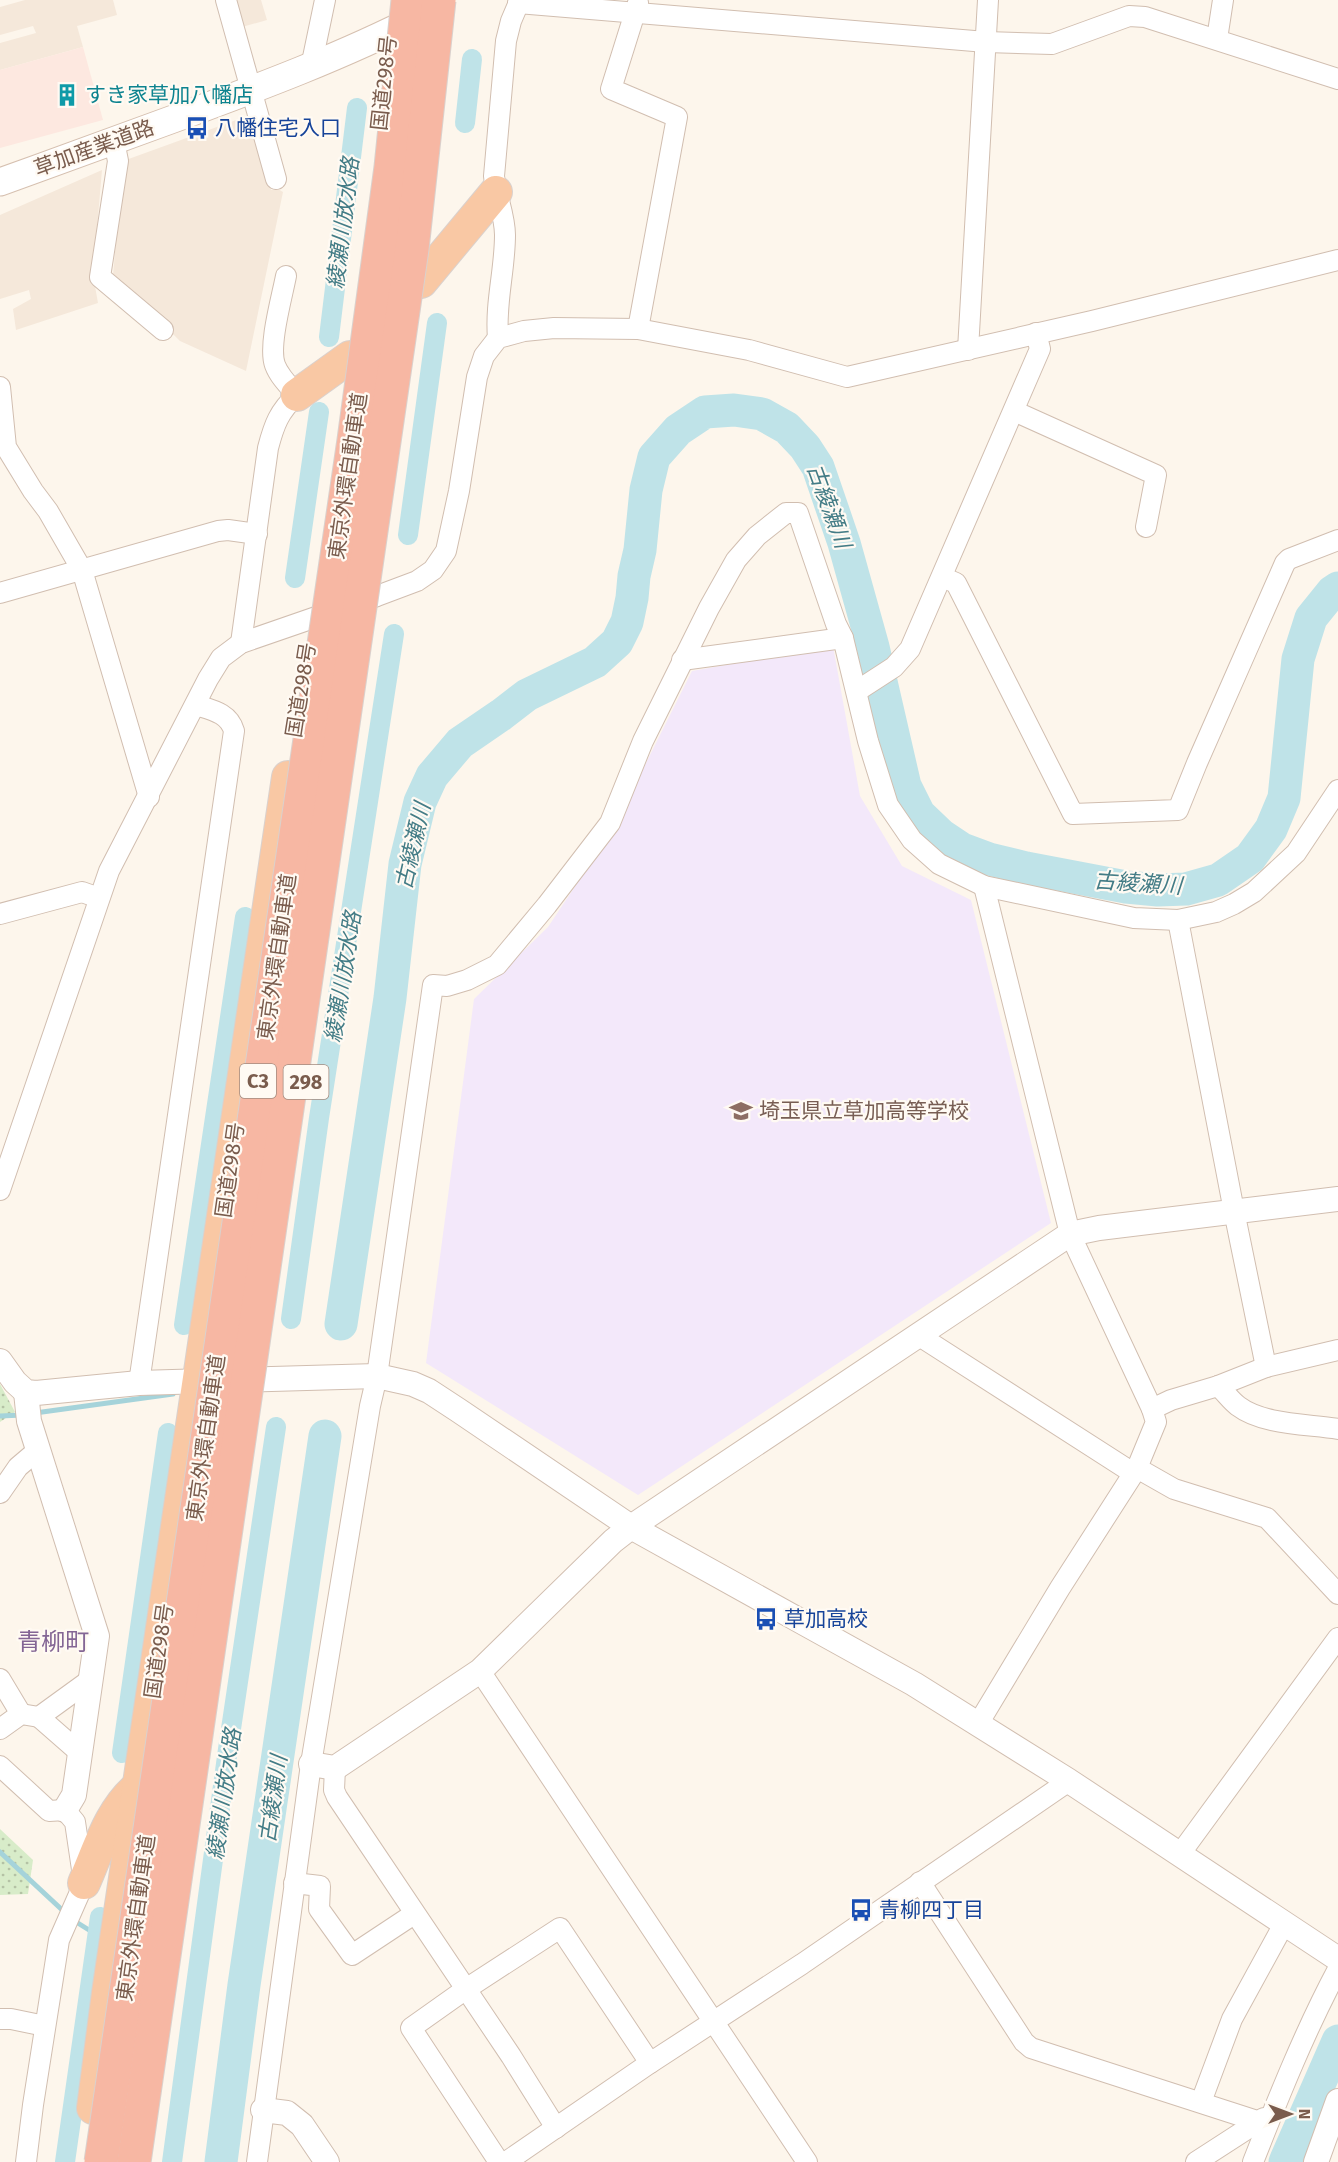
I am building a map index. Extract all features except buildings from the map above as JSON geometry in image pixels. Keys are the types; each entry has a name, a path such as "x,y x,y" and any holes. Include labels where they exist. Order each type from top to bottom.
{"highway":[{"name":"国道298号","path":"86,2162 108,1993 350,357 393,0"},
{"name":"東京外環自動車道","path":"101,2162 354,440 391,167 408,0"},
{"name":"東京外環自動車道","path":"134,2162 412,249 439,0"},
{"name":"298","path":"148,2162 377,596 421,282 453,0"},
{"path":"421,282 496,192"},
{"path":"297,395 350,357"},
{"path":"84,1882 114,1815 128,1795 139,1786"}],"main road":[{"name":"草加産業道路","path":"0,182 311,67 390,32 453,0"}],"street":[{"path":"226,0 276,179"},
{"path":"311,67 325,0"},
{"path":"968,350 988,0"},
{"path":"1217,39 1223,0"},
{"path":"498,338 496,321 505,224 494,176 506,41 519,1 637,6 986,42 1052,44 1146,8 1217,39 1338,79"},
{"path":"637,6 611,89 677,117 638,329"},
{"path":"114,141 118,161 100,276 163,330"},
{"path":"0,1190 109,872 208,679 222,658 242,642 417,581 433,570 446,551 459,491 477,377 484,356 498,338 524,331 554,328 638,329 749,350 847,377 1338,260"},
{"path":"242,642 268,448 273,427 285,406 297,395 280,374 273,358 273,344 286,276"},
{"path":"861,689 894,667 910,648 1040,349 1036,333"},
{"path":"0,387 6,447 48,511 82,570 149,797"},
{"path":"1014,411 1156,475 1146,527"},
{"path":"256,2162 311,1764 370,1406 377,1376 433,985 447,986 467,980 497,965 547,905 609,823 643,741 682,660 736,560 757,536 786,513 798,513 861,689 868,741 888,805 912,840 939,864 984,886 1134,918 1178,920 1216,912 1254,891 1296,853 1338,790"},
{"path":"0,593 218,531 256,534"},
{"path":"942,577 956,583 1073,814 1178,810 1285,563 1289,559 1338,540"},
{"path":"682,660 843,638"},
{"path":"139,1383 234,731 232,722 218,711 196,705"},
{"path":"978,1724 1135,1470 1156,1422 1070,1234 984,886"},
{"path":"0,914 82,892 99,898"},
{"path":"1178,920 1266,1367"},
{"path":"311,1764 335,1768 480,1671 613,1541 631,1527 1070,1234 1099,1228 1338,1199"},
{"path":"918,1335 1135,1470 1174,1489 1267,1518 1338,1594"},
{"path":"1152,1409 1171,1400 1218,1386 1266,1367 1338,1350"},
{"path":"0,1361 15,1382 26,1392 49,1393 139,1383 199,1380 377,1376 413,1384 429,1391 631,1527 914,1684 1069,1781 1338,1959"},
{"path":"1218,1386 1238,1407 1255,1415 1292,1425 1338,1428"},
{"path":"26,1392 29,1421 97,1636 74,1795 64,1810"},
{"path":"0,1493 18,1467 38,1450"},
{"path":"1180,1854 1338,1638"},
{"path":"480,1671 807,2162"},
{"path":"0,1679 30,1715 79,1752"},
{"path":"0,1729 30,1715 90,1680"},
{"path":"0,1766 49,1811 64,1810"},
{"path":"335,1768 334,1790 337,1797 556,2128"},
{"path":"506,2162 650,2063 802,1964 1069,1781"},
{"path":"26,2162 59,1940 84,1882 75,1822 64,1810"},
{"path":"920,1882 1024,2042 1031,2048 1201,2102 1264,2118"},
{"path":"294,1883 320,1886 319,1909 352,1955 414,1914"},
{"path":"1201,2102 1232,2019 1284,1924"},
{"path":"499,2162 411,2028 466,1989 560,1928 650,2063"},
{"path":"1253,2162 1264,2118 1338,1969"},
{"path":"0,2019 45,2026"},
{"path":"1316,2162 1338,2101"},
{"path":"263,2109 287,2112 302,2125 327,2162"},
{"path":"1196,2162 1264,2118"}],"shaded area":[{"path":"25,0 113,0 117,15 77,26 83,47 0,70 0,43 36,33 33,26 0,35 0,7"},
{"path":"234,0 261,0 267,20 242,27"},
{"path":"83,47 103,120 0,148 0,70"},
{"path":"250,115 271,190 278,189 283,192 246,371 180,341 113,275 123,161"},
{"path":"102,170 93,275 98,303 16,330 13,309 31,299 29,290 0,299 0,215"},
{"name":"埼玉県立草加高等学校","path":"833,646 860,796 902,866 971,900 1051,1223 638,1495 426,1363 474,999 548,927 612,831 692,671"}],"green space":[{"path":"0,1384 15,1412 0,1422"},
{"path":"0,1829 33,1860 28,1894 0,1895"}],"waterway":[{"name":"綾瀬川放水路","path":"465,123 472,59"},
{"name":"綾瀬川放水路","path":"329,337 357,108"},
{"name":"綾瀬川放水路","path":"408,535 437,323"},
{"name":"古綾瀬川","path":"341,1324 390,998 405,864 420,802 432,776 460,743 527,695 595,662 617,642 627,622 632,598 646,490 654,457 678,430 705,412 734,410 762,414 787,428 805,447 818,467 844,543 873,647 905,786 919,814 941,835 962,849 989,859 1026,868 1126,887 1158,890 1186,889 1218,880 1250,858 1271,829 1284,798 1298,659 1311,618 1338,588"},
{"name":"綾瀬川放水路","path":"295,578 319,412"},
{"name":"綾瀬川放水路","path":"291,1319 319,1118 394,634"},
{"name":"綾瀬川放水路","path":"184,1325 245,917"},
{"path":"35,1413 173,1394"},
{"path":"0,1416 23,1415"},
{"name":"綾瀬川放水路","path":"172,2162 228,1749 276,1427"},
{"name":"綾瀬川放水路","path":"122,1753 168,1433"},
{"name":"古綾瀬川","path":"221,2162 244,1985 325,1436"},
{"path":"0,1852 73,1920 97,1935"},
{"name":"綾瀬川放水路","path":"65,2162 100,1917"},
{"path":"1285,2162 1338,2041"}],"place":[{"name":"すき家草加八幡店","path":"67,95"},
{"name":"八幡住宅入口","path":"197,128"},
{"name":"埼玉県立草加高等学校","path":"741,1111"},
{"name":"草加高校","path":"766,1619"},
{"name":"青柳四丁目","path":"861,1910"}],"district":[{"name":"青柳町","path":"53,1642"}]}
